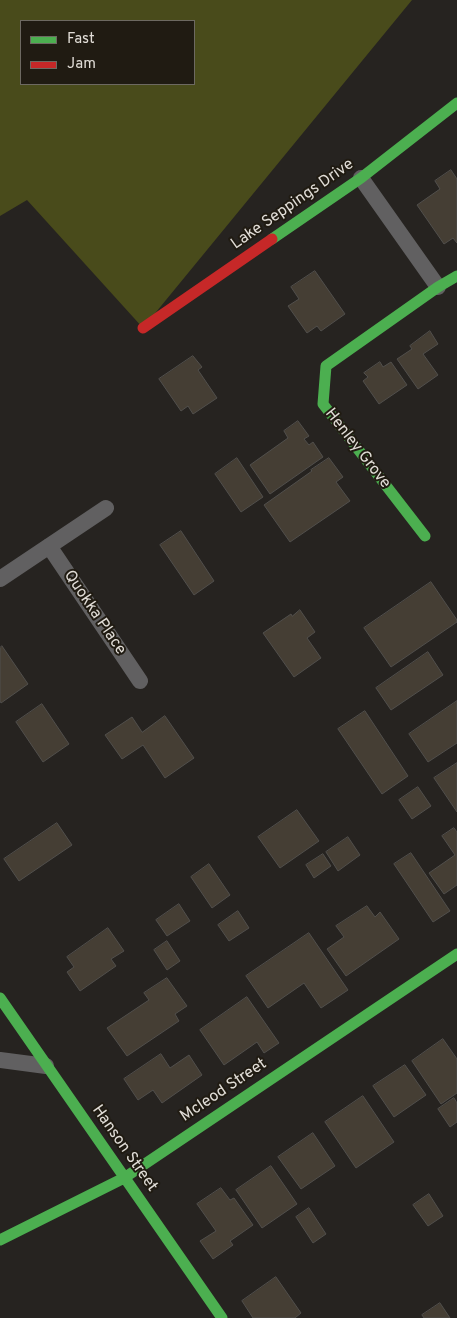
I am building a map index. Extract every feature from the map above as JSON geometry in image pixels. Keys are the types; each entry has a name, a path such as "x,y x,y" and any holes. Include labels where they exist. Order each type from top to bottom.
{"street":[{"name":"Lake Seppings Drive","path":"144,328 361,178 457,103"},
{"path":"361,178 438,287"},
{"name":"Henley Grove","path":"425,536 323,404 326,366 438,287 457,276"},
{"path":"0,579 106,508"},
{"name":"Quokka Place","path":"49,546 140,681"},
{"name":"Mcleod Street","path":"0,1240 124,1178 457,954"},
{"name":"Hanson Street","path":"0,998 222,1318"},
{"path":"0,1060 46,1066"}],"shaded area":[{"path":"0,0 412,0 143,328 27,200 0,216"}],"building":[{"path":"451,170 457,179 457,243 453,238 444,244 417,205 440,189 435,181"},
{"path":"315,271 345,314 321,331 317,326 307,333 288,306 299,299 291,287"},
{"path":"430,331 438,344 423,354 438,375 418,389 397,359 412,349 410,346"},
{"path":"193,356 202,367 198,370 217,398 193,414 188,406 181,411 159,379"},
{"path":"380,362 383,367 391,362 407,385 379,404 363,381 368,377 364,373"},
{"path":"298,421 309,436 304,439 309,445 313,442 323,457 270,494 250,465 288,438 284,431"},
{"path":"237,458 263,497 241,512 215,474"},
{"path":"329,458 343,477 336,482 350,501 290,542 264,505"},
{"path":"181,531 214,581 194,595 160,545"},
{"path":"431,582 457,622 391,667 364,628"},
{"path":"300,610 315,632 307,638 321,658 294,677 263,633"},
{"path":"2,646 28,684 1,703 0,648"},
{"path":"428,652 443,675 391,710 376,688"},
{"path":"457,701 457,743 428,762 409,734"},
{"path":"42,704 69,744 43,762 16,722"},
{"path":"365,711 408,776 382,794 338,729"},
{"path":"165,716 194,758 165,778 143,745 122,759 105,735 132,717 142,732"},
{"path":"457,763 457,812 434,778"},
{"path":"418,787 431,806 412,819 399,800"},
{"path":"297,810 319,841 280,868 258,837"},
{"path":"57,823 72,845 19,881 4,859"},
{"path":"454,828 457,832 457,885 444,894 429,873 455,855 442,836"},
{"path":"348,837 360,855 338,871 326,852"},
{"path":"411,853 450,911 433,922 394,864"},
{"path":"323,854 331,866 314,878 306,865"},
{"path":"209,864 230,895 212,908 191,877"},
{"path":"179,904 190,921 167,936 156,920"},
{"path":"367,906 375,917 380,912 399,939 346,976 327,949 344,937 336,926"},
{"path":"238,911 249,928 229,941 218,925"},
{"path":"108,928 124,951 111,959 116,966 80,991 67,972 74,967 67,957"},
{"path":"309,933 348,990 321,1008 304,983 268,1008 246,976"},
{"path":"167,941 180,961 167,970 154,950"},
{"path":"167,978 187,1006 175,1014 179,1021 127,1056 107,1028 149,1000 144,993"},
{"path":"247,997 279,1043 264,1053 257,1042 224,1065 200,1030"},
{"path":"443,1039 457,1059 457,1093 441,1104 412,1061"},
{"path":"161,1054 170,1068 189,1055 202,1075 162,1103 153,1090 138,1100 124,1079"},
{"path":"405,1065 426,1095 394,1117 373,1086"},
{"path":"363,1096 394,1142 356,1168 325,1122"},
{"path":"454,1098 457,1103 457,1122 450,1127 438,1109"},
{"path":"313,1133 335,1166 301,1189 278,1157"},
{"path":"271,1166 297,1204 262,1228 236,1190"},
{"path":"221,1188 230,1200 234,1198 253,1225 230,1241 233,1245 213,1259 200,1241 216,1231 197,1204"},
{"path":"429,1194 443,1216 428,1226 413,1205"},
{"path":"309,1208 326,1234 313,1243 296,1217"},
{"path":"276,1277 301,1313 295,1318 253,1318 242,1301"},
{"path":"440,1303 450,1318 424,1318 422,1315"}],"traffic: fast":[{"path":"272,239 361,178 457,103"},
{"path":"425,536 323,404 326,366 438,287 457,276"},
{"path":"0,1240 124,1178 457,954"},
{"path":"0,998 222,1318"}],"traffic: jam":[{"path":"143,328 272,239"}]}
